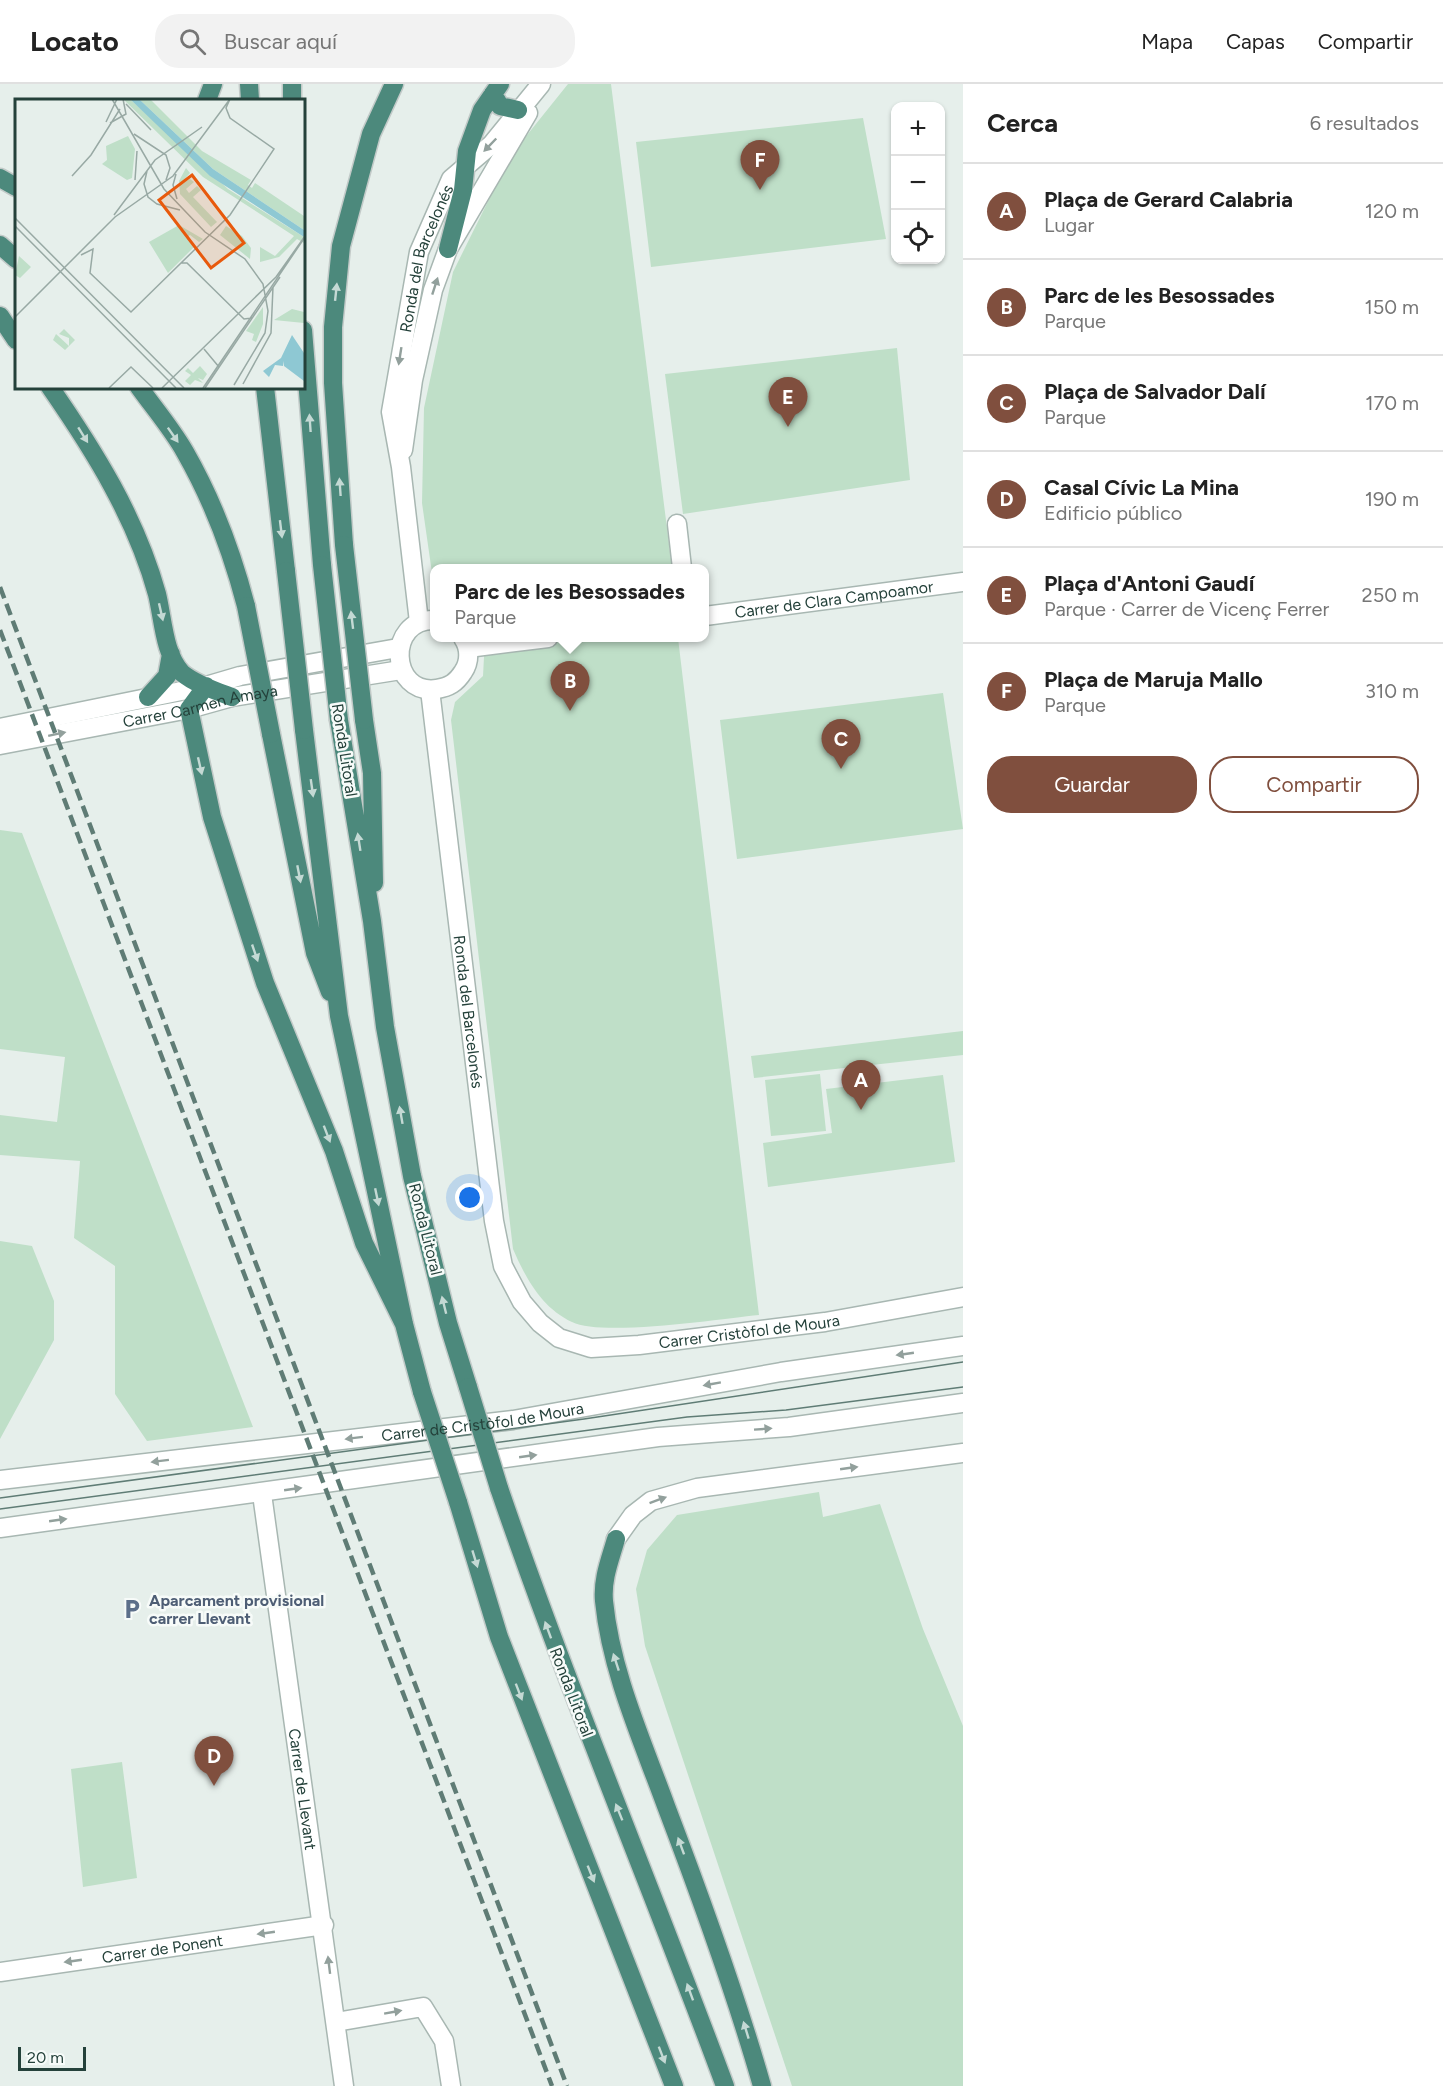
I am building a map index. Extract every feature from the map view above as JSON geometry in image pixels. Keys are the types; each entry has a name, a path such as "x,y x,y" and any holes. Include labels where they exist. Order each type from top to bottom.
{"highway":[{"path":"207,99 213,84"},
{"path":"249,84 250,99"},
{"path":"291,84 292,99"},
{"path":"372,921 375,850 372,773 344,545 333,372 333,327 341,246 370,134 394,84"},
{"path":"496,89 500,106 518,110"},
{"path":"448,249 467,151 482,110 496,89"},
{"path":"0,178 15,186"},
{"path":"0,244 15,259"},
{"path":"0,316 15,338"},
{"name":"Ronda Litoral","path":"304,342 322,565 339,720 372,921 385,1027 412,1176 448,1323 499,1488 579,1713 682,1969 725,2086"},
{"path":"51,388 110,478 136,532 157,593 171,654 182,672 232,697"},
{"path":"141,388 184,450 211,501 234,559 246,606 315,953 339,1016"},
{"path":"264,388 304,730 326,888 339,1016 404,1324 422,1392 506,1658 674,2086"},
{"path":"148,697 167,676 171,654"},
{"path":"206,686 189,709 212,817 266,983 334,1151 364,1243 404,1324"},
{"path":"616,1539 605,1575 604,1599 610,1645 633,1717 712,1929 762,2086"}],"street":[{"name":"Ronda del Barcelonés","path":"398,648 407,631 427,621 391,412 419,252 451,180 492,144 541,84"},
{"name":"Ronda del Barcelonés","path":"401,467 413,380 433,290 448,249 547,84"},
{"path":"677,524 682,564"},
{"name":"Carrer de Clara Campoamor","path":"709,615 963,582"},
{"path":"398,648 401,670 414,685 430,690 447,687 458,680 465,669 465,643 482,642"},
{"name":"Carrer Carmen Amaya","path":"0,728 206,686 240,676 398,648"},
{"name":"Carrer Carmen Amaya","path":"0,745 189,709 232,697 401,670"},
{"name":"Ronda del Barcelonés","path":"430,690 496,1232 502,1266 522,1302 540,1323"},
{"name":"Carrer Cristòfol de Moura","path":"540,1323 559,1338 591,1348 627,1346 825,1322 963,1297"},
{"name":"Carrer de Cristòfol de Moura","path":"0,1480 513,1420 781,1372 963,1346"},
{"path":"0,1528 262,1494 658,1437 789,1427 963,1403"},
{"path":"616,1539 633,1515 651,1501 697,1488 963,1453"},
{"name":"Carrer de Llevant","path":"262,1494 324,1925 344,2086"},
{"name":"Carrer de Ponent","path":"0,1972 324,1925"},
{"path":"336,2022 423,2007 444,2040 451,2086"}],"green space":[{"path":"568,84 611,84 671,564 431,564 422,503 424,408 453,272 511,155"},
{"path":"863,118 886,239 651,267 636,142"},
{"path":"897,348 910,480 683,514 665,374"},
{"path":"485,642 678,642 759,1315 662,1326 608,1328 572,1322 552,1309 536,1292 513,1249 451,720 455,702 483,676"},
{"path":"943,693 963,829 737,859 720,720"},
{"path":"0,830 22,833 253,1427 147,1441 115,1394 115,1266 74,1238 80,1161 0,1155 0,1115 57,1122 65,1057 0,1049"},
{"path":"963,1031 963,1055 754,1078 751,1056"},
{"path":"820,1074 826,1131 771,1136 765,1080"},
{"path":"943,1075 955,1162 768,1187 763,1143 832,1133 826,1089"},
{"path":"0,1241 32,1246 54,1301 54,1340 0,1439"},
{"path":"819,1492 823,1517 880,1504 923,1629 963,1726 963,2086 792,2086 645,1646 636,1589 647,1550 677,1515"},
{"path":"122,1762 137,1878 83,1887 71,1769"}],"tram line":[{"path":"0,1498 584,1419 963,1362"},
{"path":"0,1509 687,1417 786,1410 963,1387"}],"railway":[{"path":"0,587 567,2086"},
{"path":"0,630 552,2086"}],"place":[{"name":"Plaça de Maruja Mallo","path":"760,190"},
{"name":"Plaça d'Antoni Gaudí","path":"788,427"},
{"name":"Parc de les Besossades","path":"570,711"},
{"name":"Plaça de Salvador Dalí","path":"841,769"},
{"name":"Plaça de Gerard Calabria","path":"861,1110"},
{"name":"Aparcament provisional carrer Llevant","path":"132,1609"},
{"name":"Casal Cívic La Mina","path":"214,1786"}]}
